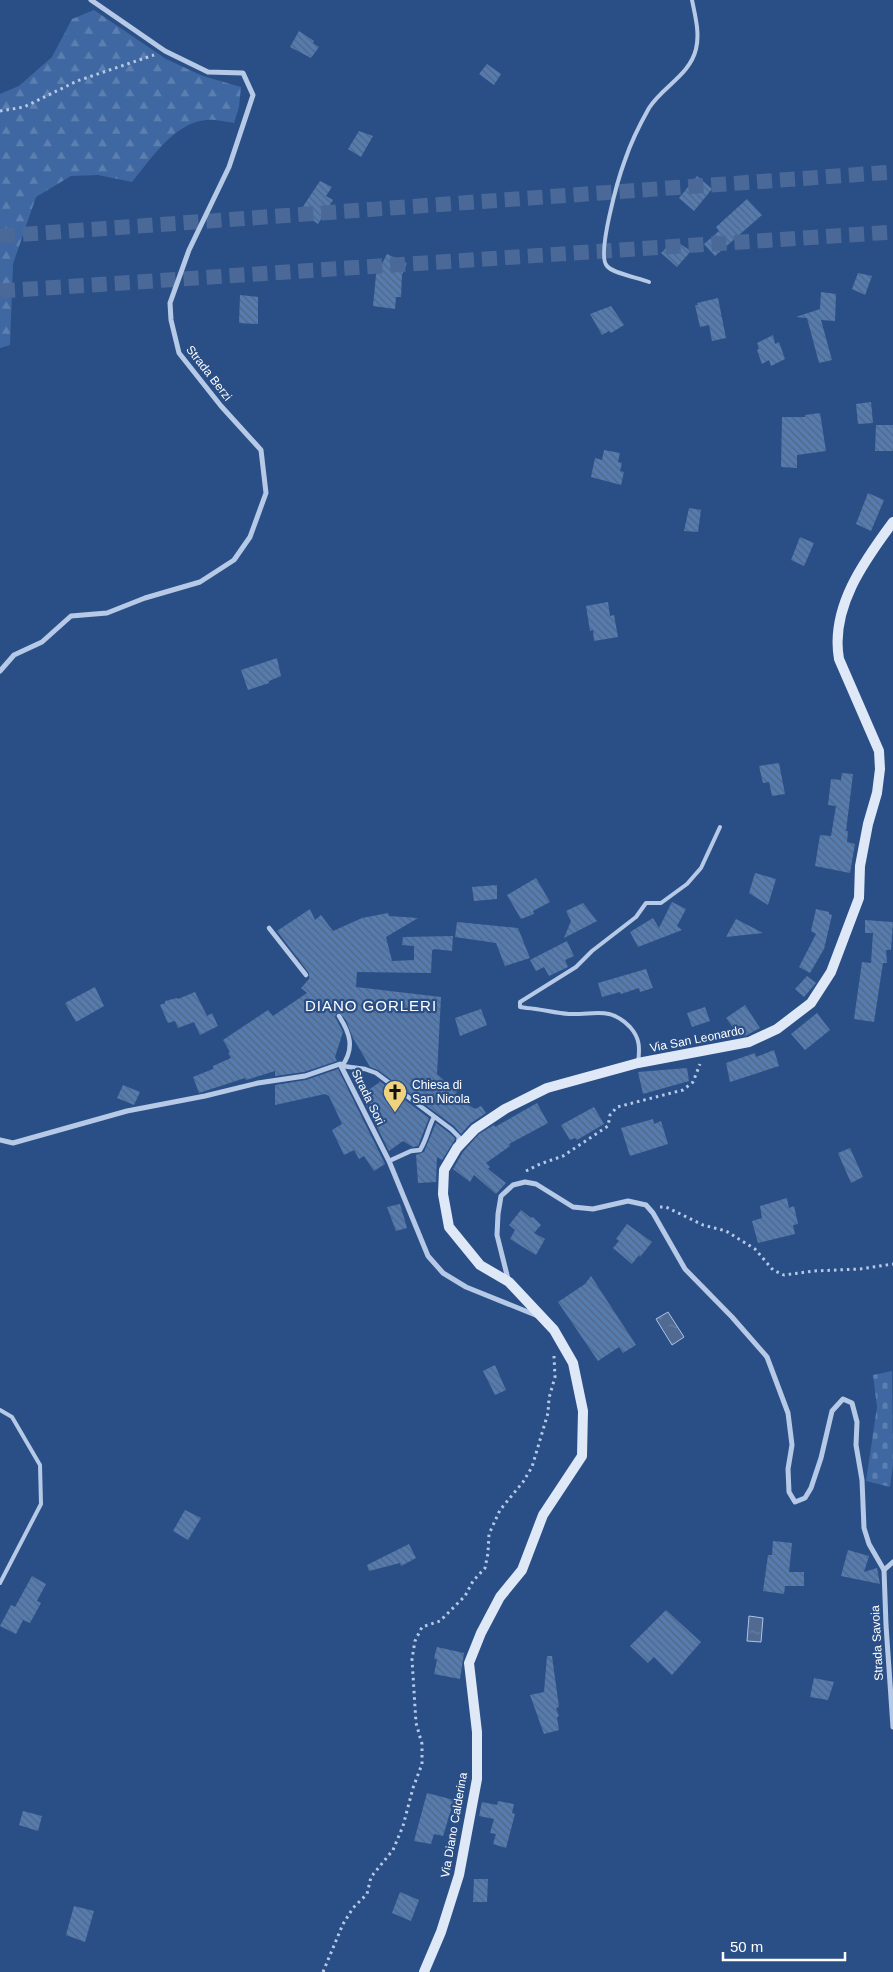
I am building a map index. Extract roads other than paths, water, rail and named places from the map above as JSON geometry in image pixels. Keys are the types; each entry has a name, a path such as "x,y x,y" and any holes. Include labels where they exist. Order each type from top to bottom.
{"main road":[{"name":"Via San Leonardo","path":"509,1282 480,1266 449,1227 443,1194 444,1170 457,1148 475,1129 505,1109 547,1088 638,1063 749,1042 777,1029 811,1003 831,972 844,942 859,898 860,866 868,824 877,793 880,769 879,752 839,659 836,646 840,619 852,584 872,550 893,522"},
{"name":"Via Diano Calderina","path":"424,1972 442,1932 459,1875 477,1779 477,1732 469,1663 481,1633 500,1597 522,1570 543,1516 582,1456 583,1411 574,1363 554,1330 509,1282"}],"street":[{"name":"Strada Berzi","path":"0,671 14,655 42,642 70,616 107,613 145,598 200,582 234,560 250,537 266,493 261,450 221,406 179,353 171,320 170,304 190,250 229,167 253,95 243,73 208,72 165,51 91,0"},
{"path":"269,928 306,975"},
{"path":"340,1016 347,1027 350,1045 350,1055 342,1066 370,1070 459,1137 457,1148"},
{"name":"Strada Sori","path":"0,1140 13,1143 127,1111 206,1096 258,1082 306,1076 338,1064 342,1066 389,1161 428,1256 443,1273 466,1286 543,1318"},
{"path":"389,1161 420,1150 426,1140 428,1128 434,1117"},
{"path":"509,1282 498,1234 501,1196 513,1185 525,1182 536,1184 572,1207 593,1209 628,1201 646,1205 685,1269 732,1317 766,1357 788,1412 792,1445 788,1469 789,1492 795,1502 804,1498 810,1488 821,1458 832,1411 843,1399 852,1403 858,1422 856,1445 862,1480 864,1528 869,1544 884,1570 893,1562"},
{"name":"Strada Savoia","path":"884,1570 893,1727"}],"lane":[{"path":"649,282 608,268 604,262 608,221 625,160 650,106 686,68 696,49 697,23 692,0"},
{"path":"638,1063 639,1043 635,1033 620,1017 610,1014 570,1014 520,1007 520,1002 576,968 592,951 636,918 646,903 661,903 687,884 700,868 720,827"},
{"path":"0,1410 12,1418 40,1464 41,1504 0,1583"}],"water":[{"path":"668,1312 684,1337 672,1345 656,1319"},
{"path":"749,1616 763,1618 761,1642 747,1641"}],"tunnel":[{"path":"0,236 893,172"},
{"path":"0,291 893,232"}],"place":[{"name":"Chiesa di San Nicola","path":"395,1113"}],"district":[{"name":"DIANO GORLERI","path":"371,1005"}]}
